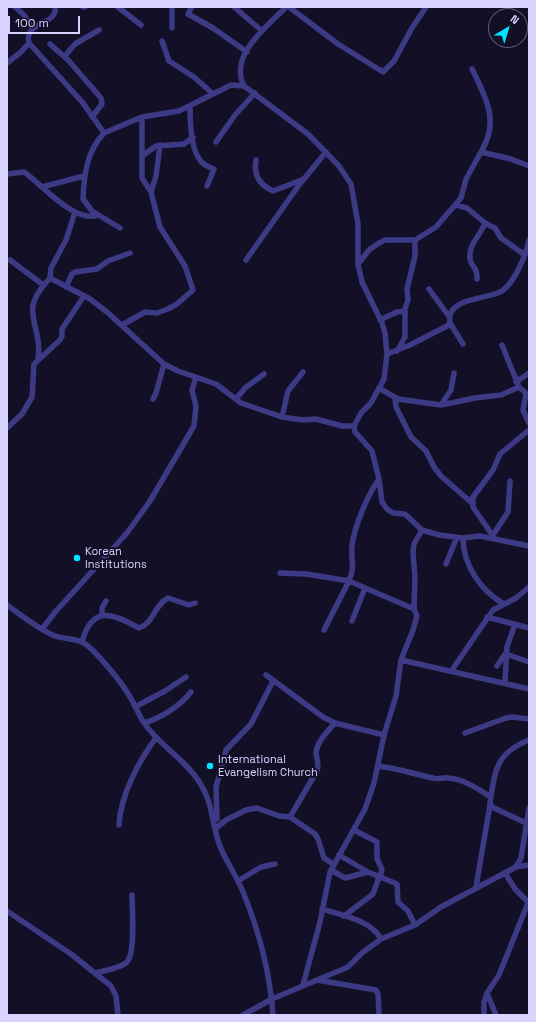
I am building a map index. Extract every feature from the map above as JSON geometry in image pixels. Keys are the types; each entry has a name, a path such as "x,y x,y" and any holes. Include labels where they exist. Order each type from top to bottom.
{"street":[{"path":"15,7 24,15 32,28"},
{"path":"118,7 141,25"},
{"path":"172,7 172,28"},
{"path":"192,7 188,14 213,28 247,52"},
{"path":"234,7 261,30"},
{"path":"244,86 240,77 239,69 247,52 261,30 288,7 338,44 383,72 394,61 412,28 426,7"},
{"path":"56,8 52,17 32,28 28,35 29,43 83,103 104,133"},
{"path":"65,56 75,44 99,30"},
{"path":"162,41 169,61 194,77 213,94"},
{"path":"7,63 21,52 29,43"},
{"path":"50,44 65,56 101,98 102,104 92,117"},
{"path":"358,264 369,250 385,240 415,240 436,227 461,198 466,179 487,142 491,121 488,106 472,69"},
{"path":"120,228 98,215 82,199 84,176 89,157 98,138 104,133 142,117 179,111 231,85 244,86 308,134 339,166 351,184 358,224 358,264 362,282 385,333 387,354 384,379 371,403 361,413 354,426 355,432 372,451 379,480 382,502 387,509 393,513 406,514 422,530 460,538 480,536 494,537 529,546"},
{"path":"216,142 235,115 255,93"},
{"path":"190,106 193,137 200,161 214,169 207,186"},
{"path":"122,325 145,312 157,313 168,309 177,304 193,290 185,266 157,222 151,192 141,173 142,117"},
{"path":"142,156 149,149 160,145 184,144 193,137"},
{"path":"151,192 156,176 160,145"},
{"path":"246,260 304,179 326,152"},
{"path":"481,152 526,164 529,158"},
{"path":"256,160 256,176 273,191 277,191 304,179"},
{"path":"7,174 19,171 24,172 75,212 86,217 98,215"},
{"path":"42,187 84,176"},
{"path":"456,205 468,208 485,223 495,228 500,238 525,255"},
{"path":"38,359 40,345 33,308 37,295 50,278 51,268 66,240 75,212"},
{"path":"477,279 478,273 471,261 470,252 485,223"},
{"path":"397,351 405,337 405,312 408,300 407,285 415,256 415,240"},
{"path":"448,315 462,303 503,290 521,266 529,240"},
{"path":"66,287 72,274 75,272 97,268 108,260 130,253"},
{"path":"10,260 44,285"},
{"path":"50,278 84,296 103,309 164,364 222,387 236,399 252,407 282,417 303,420 316,419 342,426 354,426"},
{"path":"429,289 448,315 450,323 463,344"},
{"path":"7,428 22,414 32,397 34,391 32,376 34,364 60,340 63,333 62,329 84,296"},
{"path":"380,320 397,312 405,312"},
{"path":"387,354 397,351 444,328 450,323"},
{"path":"502,345 518,384 527,395 523,410 529,423"},
{"path":"153,398 156,393 164,364"},
{"path":"282,417 288,391 303,372"},
{"path":"441,405 451,390 454,373"},
{"path":"379,388 395,398 441,405 475,398 501,395 518,384 529,373"},
{"path":"236,399 245,388 264,374"},
{"path":"42,629 56,611 122,538 150,501 194,426 196,406 192,390 196,377"},
{"path":"395,398 399,414 411,437 426,451 434,467 441,476 472,503"},
{"path":"494,537 475,510 472,503 472,496 493,470 500,454 529,430"},
{"path":"324,630 349,581 353,566 352,545 366,503 379,480"},
{"path":"494,537 508,512 510,481"},
{"path":"303,985 333,864 354,830 368,802 378,766 384,735 396,696 402,660 413,630 416,616 414,609 415,578 412,552 414,544 422,530"},
{"path":"446,564 460,538"},
{"path":"460,538 466,556 479,584 487,593 504,604"},
{"path":"280,573 306,574 349,581 414,609"},
{"path":"452,670 487,617 496,608 516,598 529,587"},
{"path":"352,621 365,588"},
{"path":"82,642 89,624 93,619 102,615 118,616 139,628 148,623 162,601 168,598 189,605 195,603"},
{"path":"102,615 103,604 106,601"},
{"path":"7,605 42,629 62,638 82,642 96,655 117,679 144,723 156,738 189,768 200,783 211,805 224,855 238,881 261,944 272,999 272,1015"},
{"path":"487,617 529,628"},
{"path":"505,682 506,653 515,624"},
{"path":"506,653 529,662"},
{"path":"497,666 506,653"},
{"path":"402,660 529,688"},
{"path":"266,675 323,717 335,723 384,735"},
{"path":"135,707 165,691 186,677"},
{"path":"216,828 216,787 225,754 236,739 247,730 251,724 273,681"},
{"path":"144,723 153,721 178,706 191,692"},
{"path":"465,733 512,716 529,719"},
{"path":"290,817 319,766 316,753 319,744 335,723"},
{"path":"119,825 122,805 140,759 156,738"},
{"path":"476,888 491,797 500,760 504,754 517,744 529,740"},
{"path":"378,766 399,769 437,779 446,777 456,779 477,788 491,797"},
{"path":"490,805 526,823"},
{"path":"216,828 232,817 246,810 257,808 279,816 290,817 315,834 324,858 333,864"},
{"path":"516,867 521,858 529,808"},
{"path":"344,916 373,894 382,870 377,859 377,842 354,830"},
{"path":"339,855 379,878 397,884 398,902 408,911 415,925"},
{"path":"238,881 261,868 275,864"},
{"path":"244,1015 272,999 348,967 370,946 381,939 415,925 441,907 516,867 529,865"},
{"path":"331,870 345,878 368,872"},
{"path":"484,1015 484,1002 499,975 529,903 515,889 505,873"},
{"path":"96,973 125,964 129,960 132,927 132,895"},
{"path":"322,909 367,925 376,931 381,939"},
{"path":"7,912 31,926 96,973 111,986 116,996 118,1015"},
{"path":"317,980 376,990 378,994 379,1015"},
{"path":"488,993 496,1015"}],"place":[{"name":"Korean Institutions","path":"77,558"},
{"name":"International Evangelism Church","path":"210,766"}]}
